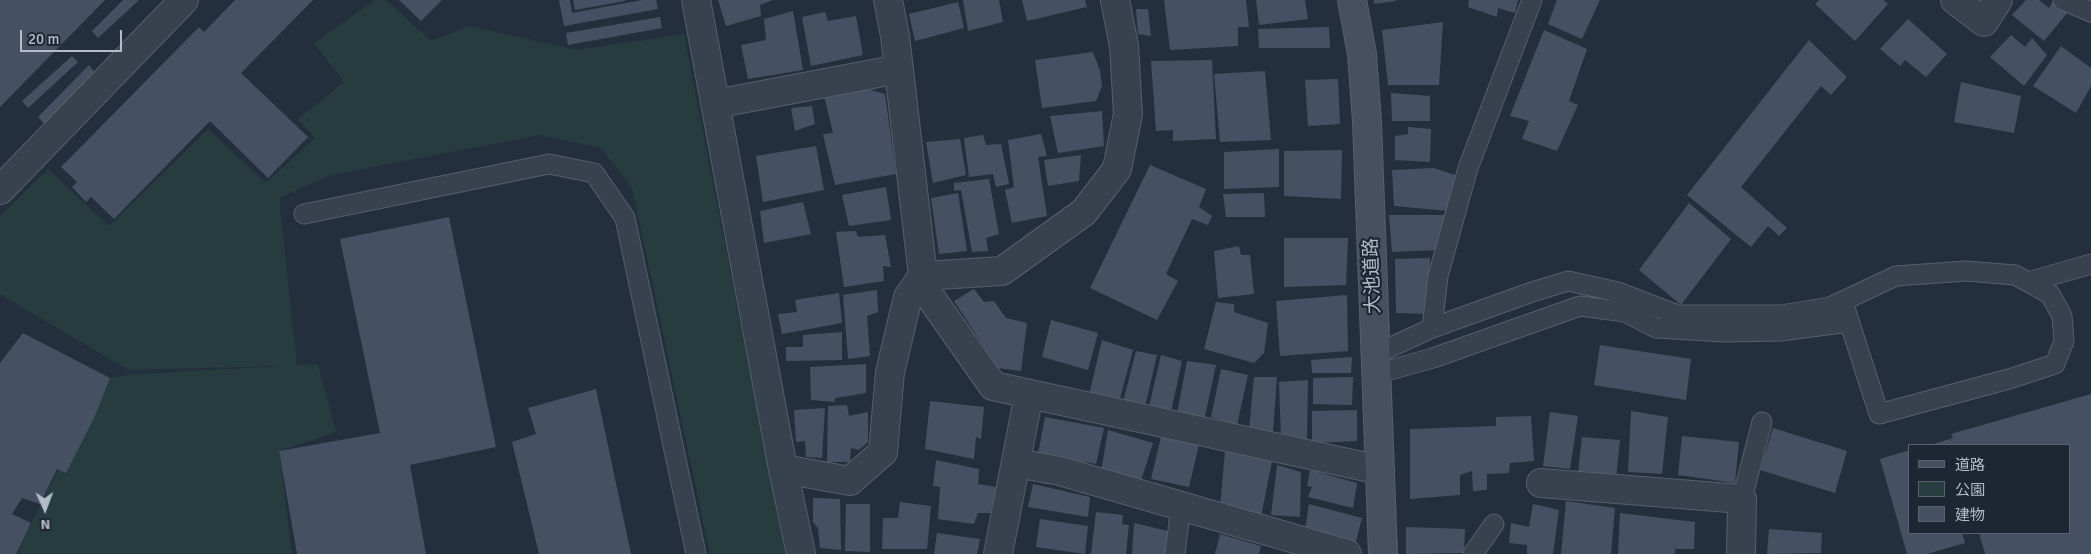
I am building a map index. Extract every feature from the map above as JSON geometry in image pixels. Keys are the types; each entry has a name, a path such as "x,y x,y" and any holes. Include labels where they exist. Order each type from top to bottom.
{"street":[{"path":"0,190 184,0"},
{"path":"696,0 783,469 801,554"},
{"path":"888,0 899,69 921,278 993,386 1380,470"},
{"path":"783,469 850,481 883,452 890,372 908,296 921,278 1002,271 1084,212 1117,169 1128,114 1124,46 1115,0"},
{"name":"大池道路","path":"1352,0 1362,54 1366,112 1383,554"},
{"path":"1955,0 1984,22 1998,0"},
{"path":"715,104 899,69"},
{"path":"998,554 1029,394"},
{"path":"1016,463 1060,471 1347,554"},
{"path":"1541,483 1742,499 1741,554"}],"lane":[{"path":"1432,328 1438,276 1468,168 1532,0"},
{"path":"2063,0 2091,12"},
{"path":"304,214 549,164 594,173 625,218 696,554"},
{"path":"2028,282 2091,264"},
{"path":"1376,364 1432,328 1568,281 1618,292 1678,315 1781,315 1830,307 1896,276 1966,271 2015,276 2050,294 2062,316 2064,341 2055,364 2009,379 1879,414 1842,302"},
{"path":"1376,364 1434,358 1580,306 1625,312 1656,328 1723,332 1781,331 1849,322"},
{"path":"1742,499 1762,422"},
{"path":"1175,554 1181,506"},
{"path":"1473,554 1494,524"}],"green space":[{"path":"375,0 386,0 431,41 469,26 577,50 684,34 785,554 710,554 632,188 601,148 540,135 331,175 279,198 297,365 318,364 336,432 279,451 292,554 20,554 19,549 48,489 110,378 136,374 281,366 128,370 0,294 0,216 48,169 109,226 208,129 266,183 315,138 298,119 344,82 314,43"}],"building":[{"path":"0,0 105,0 0,107"},
{"path":"123,0 139,0 98,38 92,31"},
{"path":"235,0 313,0 241,73 308,137 268,178 210,121 114,219 91,197 86,202 72,187 77,182 61,167 199,27 204,32"},
{"path":"399,0 442,0 421,21"},
{"path":"559,0 570,0 572,13 642,0 656,0 658,9 564,26"},
{"path":"573,0 625,0 625,1 575,10"},
{"path":"718,0 773,0 760,5 761,16 726,26"},
{"path":"963,0 999,0 1003,22 968,31"},
{"path":"1022,0 1085,0 1087,7 1027,21"},
{"path":"1164,0 1246,0 1249,27 1238,27 1238,46 1170,50"},
{"path":"1256,0 1305,0 1308,19 1259,25"},
{"path":"1374,0 1396,0 1396,1 1374,4"},
{"path":"1469,0 1518,0 1515,13 1498,8 1497,17 1468,7"},
{"path":"1557,0 1600,0 1582,39 1548,24"},
{"path":"1819,0 1883,0 1888,4 1855,41 1815,4"},
{"path":"2026,0 2039,0 2049,8 2054,0 2068,12 2044,41 2012,15"},
{"path":"958,2 964,28 915,41 909,14"},
{"path":"1136,9 1148,9 1151,36 1138,34"},
{"path":"793,11 803,70 748,79 741,45 766,40 764,19"},
{"path":"825,12 828,21 856,16 863,55 811,66 802,17"},
{"path":"660,17 662,28 568,45 566,33"},
{"path":"1908,19 1947,54 1926,77 1905,60 1900,66 1880,49"},
{"path":"1443,22 1439,85 1388,85 1382,30"},
{"path":"1329,27 1330,48 1259,48 1258,29"},
{"path":"1544,30 1587,49 1569,101 1578,105 1557,151 1522,139 1529,121 1510,116"},
{"path":"2011,35 2025,47 2032,38 2047,55 2024,86 1990,57"},
{"path":"1809,40 1847,77 1831,95 1821,86 1741,187 1787,228 1779,236 1768,226 1751,247 1687,195"},
{"path":"2061,46 2091,68 2091,86 2076,113 2033,86"},
{"path":"1093,52 1100,71 1102,86 1096,101 1042,108 1035,60"},
{"path":"72,56 78,62 28,108 22,101"},
{"path":"1212,60 1216,139 1173,141 1173,130 1156,131 1151,61"},
{"path":"89,65 96,74 44,124 38,117"},
{"path":"1265,71 1271,140 1220,142 1214,74"},
{"path":"1338,79 1340,124 1308,126 1305,80"},
{"path":"1961,82 2021,96 2014,133 1954,122"},
{"path":"867,89 885,94 896,174 835,185 823,134 833,133 824,96"},
{"path":"1391,93 1430,96 1430,121 1392,121"},
{"path":"812,106 815,124 795,131 791,108"},
{"path":"1102,111 1104,146 1058,153 1050,116"},
{"path":"1408,127 1431,129 1430,162 1395,160 1395,136 1408,134"},
{"path":"1041,134 1047,156 1038,157 1047,216 1012,223 1005,190 1014,187 1008,140"},
{"path":"983,135 986,145 1001,144 1009,184 996,187 993,174 969,177 964,138"},
{"path":"960,139 966,175 933,183 926,142"},
{"path":"816,146 824,190 763,202 756,156"},
{"path":"1279,149 1279,187 1224,189 1224,152"},
{"path":"1342,150 1341,199 1284,196 1284,151"},
{"path":"1081,155 1079,181 1048,186 1044,160"},
{"path":"1150,165 1206,189 1199,207 1212,216 1208,225 1192,219 1166,274 1178,281 1157,320 1090,288"},
{"path":"1434,168 1458,176 1449,211 1394,206 1392,170"},
{"path":"989,179 999,234 986,238 988,251 972,252 961,190 954,191 954,183"},
{"path":"886,187 891,220 849,226 842,195"},
{"path":"958,193 967,251 939,254 931,198"},
{"path":"1264,193 1265,217 1226,217 1223,194"},
{"path":"803,202 811,234 764,243 760,211"},
{"path":"1689,203 1731,239 1681,305 1639,270"},
{"path":"1389,215 1446,215 1440,250 1392,252"},
{"path":"449,217 496,447 410,465 426,554 297,554 279,451 380,433 340,239"},
{"path":"856,231 858,237 885,235 891,267 883,266 884,281 844,287 836,232"},
{"path":"1284,238 1348,238 1346,285 1284,287"},
{"path":"1239,246 1241,255 1250,255 1254,294 1218,298 1214,251"},
{"path":"1430,258 1428,314 1396,313 1395,259"},
{"path":"974,289 984,302 994,301 1006,318 1027,323 1021,371 998,368 954,301"},
{"path":"877,290 878,312 867,316 870,356 848,359 843,295"},
{"path":"839,293 842,323 782,334 778,314 797,312 795,300"},
{"path":"1347,295 1348,351 1280,356 1276,301"},
{"path":"1216,302 1234,304 1234,312 1268,323 1264,353 1254,363 1204,349"},
{"path":"1051,320 1098,333 1088,370 1042,357"},
{"path":"842,332 842,360 786,361 786,347 803,347 803,335"},
{"path":"23,333 110,378 94,418 66,473 57,469 40,504 22,498 12,514 31,523 16,554 0,554 0,363"},
{"path":"1102,340 1133,350 1119,402 1089,395"},
{"path":"1600,345 1691,359 1686,400 1594,385"},
{"path":"1136,351 1157,355 1145,407 1123,402"},
{"path":"1161,355 1182,361 1171,412 1149,407"},
{"path":"1352,357 1351,373 1312,373 1311,360"},
{"path":"1187,361 1216,365 1204,421 1177,414"},
{"path":"866,364 866,393 835,398 835,402 811,400 810,367"},
{"path":"1221,369 1248,375 1237,425 1211,417"},
{"path":"1254,377 1277,377 1273,432 1249,430"},
{"path":"1353,377 1352,405 1313,404 1313,378"},
{"path":"1308,380 1307,439 1281,438 1279,382"},
{"path":"596,389 631,554 539,554 512,442 536,434 528,408"},
{"path":"2091,394 2091,554 1985,554 1979,534 2071,534 2071,444 1933,444 1953,438 1951,434"},
{"path":"930,401 984,407 981,439 976,437 974,459 925,449"},
{"path":"847,405 849,416 868,412 868,442 859,450 851,448 850,462 827,462 828,406"},
{"path":"825,408 822,458 806,457 805,441 796,442 794,410"},
{"path":"1357,410 1357,441 1312,443 1312,411"},
{"path":"1631,411 1668,417 1662,474 1628,472"},
{"path":"1550,412 1578,416 1570,469 1543,466"},
{"path":"1531,416 1534,461 1510,463 1509,473 1487,474 1487,490 1473,491 1472,471 1460,475 1460,495 1410,499 1410,429 1496,426 1496,417"},
{"path":"1045,417 1104,428 1096,464 1038,454"},
{"path":"1773,428 1847,451 1835,493 1760,470"},
{"path":"1108,430 1153,443 1140,484 1101,472"},
{"path":"1682,436 1739,442 1735,483 1678,475"},
{"path":"1161,437 1199,445 1189,487 1151,479"},
{"path":"1582,437 1620,440 1616,479 1578,472"},
{"path":"1225,451 1272,461 1261,517 1220,507"},
{"path":"1908,451 1908,534 1962,534 1965,543 1927,554 1907,554 1880,459"},
{"path":"936,460 979,469 978,484 996,487 991,513 978,513 974,524 938,519 940,487 933,486"},
{"path":"1277,465 1301,472 1300,517 1271,515"},
{"path":"1310,470 1357,483 1353,508 1308,497 1312,487 1307,486"},
{"path":"1033,484 1090,497 1088,517 1028,507"},
{"path":"813,498 840,499 841,550 820,548 818,528 813,522"},
{"path":"1566,501 1615,508 1611,554 1561,554"},
{"path":"900,502 931,506 927,549 882,549 883,518 898,518"},
{"path":"846,504 870,504 870,552 845,551"},
{"path":"1309,504 1362,518 1355,545 1305,530"},
{"path":"1533,504 1559,510 1553,554 1527,554 1527,545 1509,543 1511,523 1529,527"},
{"path":"1096,512 1123,515 1122,524 1129,525 1126,554 1091,554"},
{"path":"1620,513 1695,522 1694,549 1675,549 1675,554 1618,554"},
{"path":"1040,519 1088,526 1085,554 1036,547"},
{"path":"1134,523 1172,532 1168,554 1132,554"},
{"path":"1406,527 1465,529 1464,553 1406,554"},
{"path":"1769,529 1822,533 1821,553 1767,554"},
{"path":"937,533 980,539 977,554 934,554"},
{"path":"1220,534 1261,546 1259,554 1215,554"}]}
